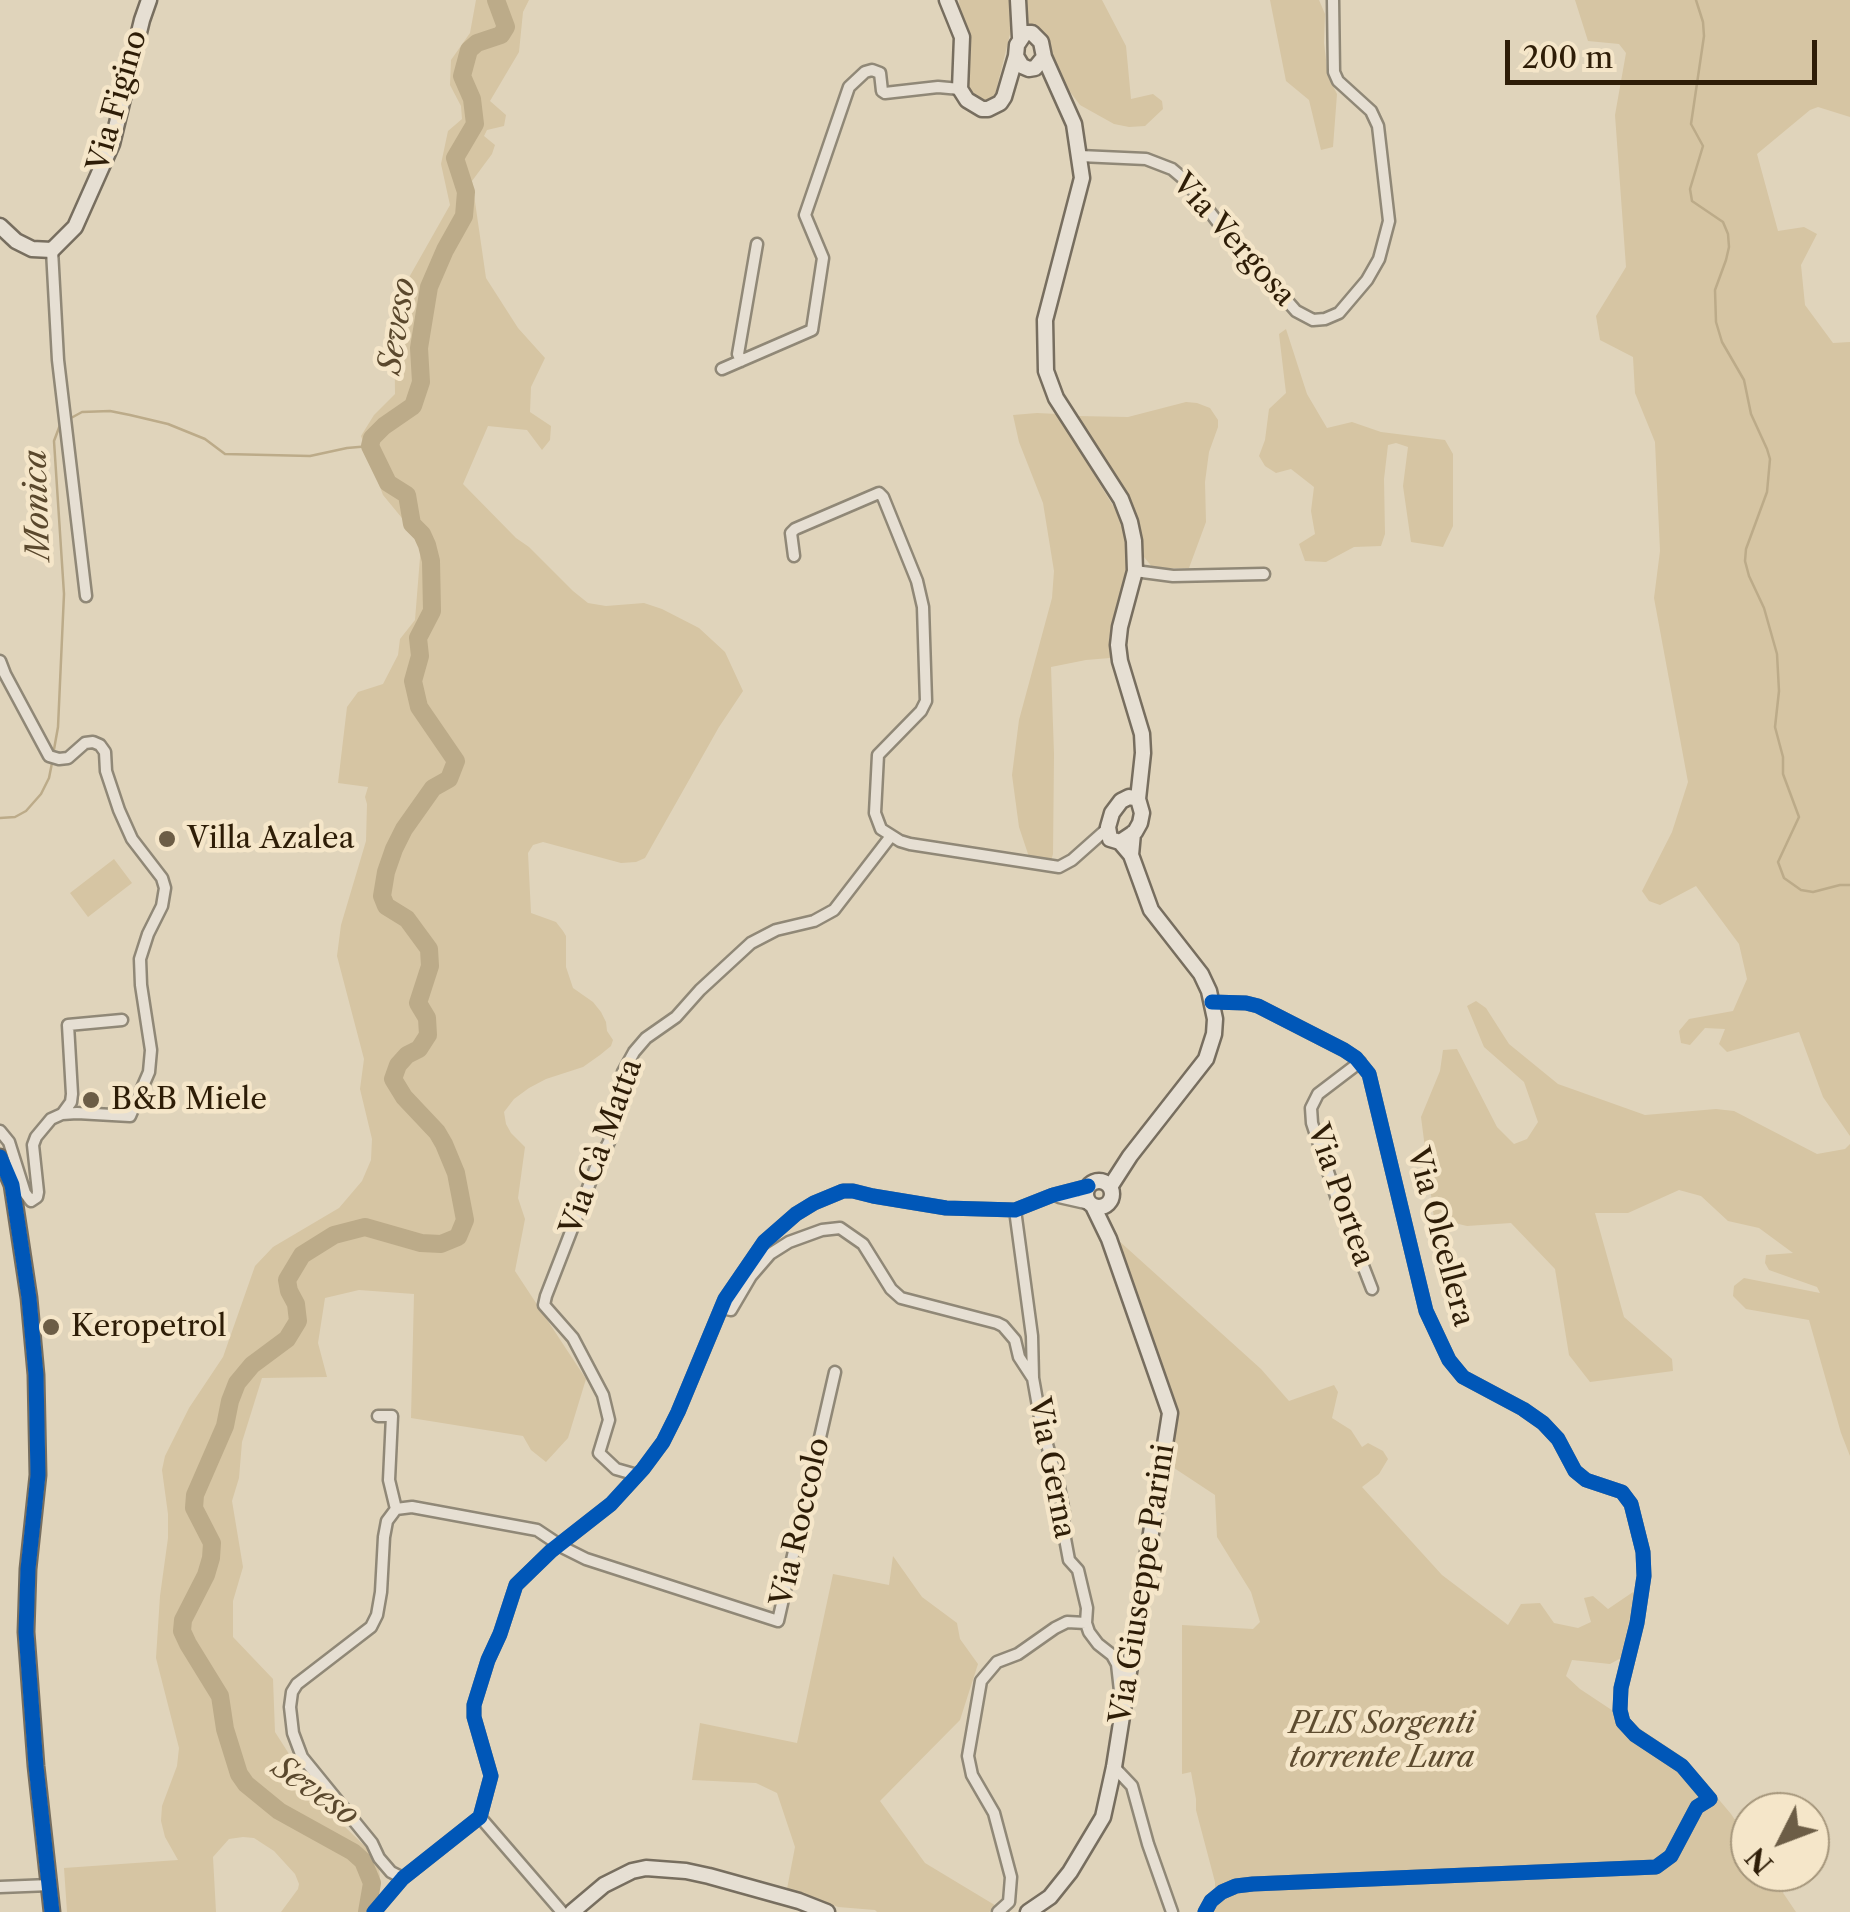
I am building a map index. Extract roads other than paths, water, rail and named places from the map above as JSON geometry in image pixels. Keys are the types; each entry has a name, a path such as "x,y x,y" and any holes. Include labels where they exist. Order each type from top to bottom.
{"street":[{"name":"Via Figino","path":"52,250 75,227 112,144 149,0"},
{"path":"948,0 962,36 960,89 967,100 988,109 1000,102 1011,75 1025,64"},
{"name":"Via Vergosa","path":"1080,156 1146,159 1172,169 1296,311 1314,320 1339,313 1367,280 1379,258 1389,221 1378,126 1371,111 1338,81 1334,72 1333,0"},
{"path":"1019,3 1026,35"},
{"path":"1026,35 1016,46 1025,64 1058,93"},
{"path":"374,1912 403,1878 480,1817 491,1776 474,1717 476,1694 516,1585 638,1476 663,1442 678,1412 722,1308 750,1260 780,1226 814,1202 837,1192 852,1191 946,1208 1015,1210 1053,1195 1101,1189 1206,1059 1216,1018 1212,1002 1200,974 1151,910 1131,855 1118,836 1112,813 1131,799 1143,752 1142,734 1118,645 1135,571 1134,541 1121,499 1056,398 1046,372 1045,320 1082,178 1074,124 1058,93 1041,42 1026,35"},
{"path":"1025,64 1035,68 1044,58"},
{"path":"722,369 812,330 823,258 805,215 849,87 864,72 872,70 880,73 885,93 938,87 960,89"},
{"path":"0,226 16,241 52,250 58,360 86,596"},
{"path":"741,361 738,354 758,244"},
{"path":"794,556 795,529 880,493 916,582 923,606 926,701 878,755 875,812 886,832 910,844 1059,867 1094,841 1118,836 1140,823 1142,813 1131,799"},
{"path":"1135,571 1173,576 1264,574"},
{"path":"0,661 54,758 68,758 93,742 100,745 132,840 162,878 164,888 162,906 140,959 151,1050 149,1072 130,1116 62,1114"},
{"name":"Via Cà Matta","path":"638,1476 616,1469 599,1453 610,1420 604,1395 573,1338 544,1306 609,1142 623,1072 646,1038 676,1017 751,943 834,910 886,832"},
{"path":"1212,1002 1258,1006 1360,1062"},
{"path":"0,1131 9,1142 31,1201 38,1192 33,1145 42,1128 68,1107 72,1094 68,1025 122,1020"},
{"name":"Via Portea","path":"1360,1062 1318,1094 1312,1108 1312,1123 1372,1290"},
{"name":"Via Olcellera","path":"1205,1912 1222,1892 1252,1884 1656,1867 1670,1856 1697,1807 1710,1799 1682,1766 1635,1735 1623,1722 1621,1688 1644,1576 1632,1504 1622,1492 1586,1480 1575,1471 1558,1439 1543,1423 1463,1377 1449,1360 1426,1311 1369,1074 1360,1062"},
{"path":"0,1156 12,1186 36,1375 38,1475 26,1632 52,1912"},
{"name":"Via Giuseppe Parini","path":"1028,1912 1050,1896 1070,1872 1103,1818 1170,1413 1109,1238 1086,1196 1101,1189 1109,1238"},
{"path":"1053,1195 1092,1205"},
{"name":"Via Gerna","path":"1015,1210 1032,1336 1032,1378 1064,1514 1062,1528 1069,1560 1078,1570 1089,1632 1112,1654 1116,1664 1122,1711"},
{"path":"722,1308 731,1310 751,1276 770,1254 822,1230 840,1228 863,1244 900,1298 1003,1326 1032,1378"},
{"name":"Via Roccolo","path":"560,1544 608,1567 778,1620 835,1372"},
{"path":"378,1416 392,1416 389,1480 396,1509"},
{"path":"403,1878 391,1872 379,1858 372,1843 302,1757 295,1742 292,1692 297,1684 371,1627 381,1592 384,1537 388,1520 396,1509 412,1507 518,1525 537,1530 560,1544"},
{"path":"998,1912 1009,1902 1011,1877 994,1813 972,1775 968,1756 981,1681 997,1662 1018,1654 1055,1628 1067,1622 1086,1623"},
{"path":"1114,1767 1132,1786 1172,1912"},
{"path":"480,1817 562,1912"},
{"path":"572,1912 604,1885 646,1868 686,1870 827,1912"},
{"path":"0,1887 50,1886"}],"waterway":[{"name":"Seveso","path":"367,1912 372,1883 363,1861 279,1811 239,1774 220,1696 182,1631 183,1620 211,1558 212,1543 194,1508 195,1495 225,1426 237,1383 252,1365 287,1339 298,1321 287,1280 302,1255 334,1235 365,1227 421,1243 441,1244 458,1237 465,1220 456,1173 444,1144 393,1079 398,1065 419,1049 428,1035 427,1018 418,1003 430,966 429,949 407,919 386,906 382,896 386,872 404,829 433,788 449,779 456,761 419,707 413,681 420,656 418,638 432,611 427,545 412,524 407,495 388,483 370,446 384,426 413,406 421,382 419,348 429,287 464,216 466,192 455,158 475,124 472,99 462,76 469,50 501,35 506,27 496,0"},
{"path":"1696,0 1704,36 1691,124 1703,146 1690,189 1692,201 1723,222 1728,234 1726,260 1715,290 1716,322 1722,342 1744,380 1751,414 1770,459 1767,492 1745,561 1777,654 1779,691 1775,727 1783,774 1799,817 1778,862 1784,878 1801,890 1813,892 1850,885"},
{"name":"Monica","path":"71,418 82,412 130,415 168,424 205,439 225,454 310,456 370,446"},
{"name":"Monica","path":"53,755 58,727 64,594 54,441 60,425"},
{"name":"Monica","path":"0,818 26,811 41,794 52,763"}],"place":[{"name":"Villa Azalea","path":"167,839"},
{"name":"B&B Miele","path":"91,1100"},
{"name":"Keropetrol","path":"51,1327"}],"park label":[{"name":"PLIS Sorgenti torrente Lura","path":"1382,1741"}]}
